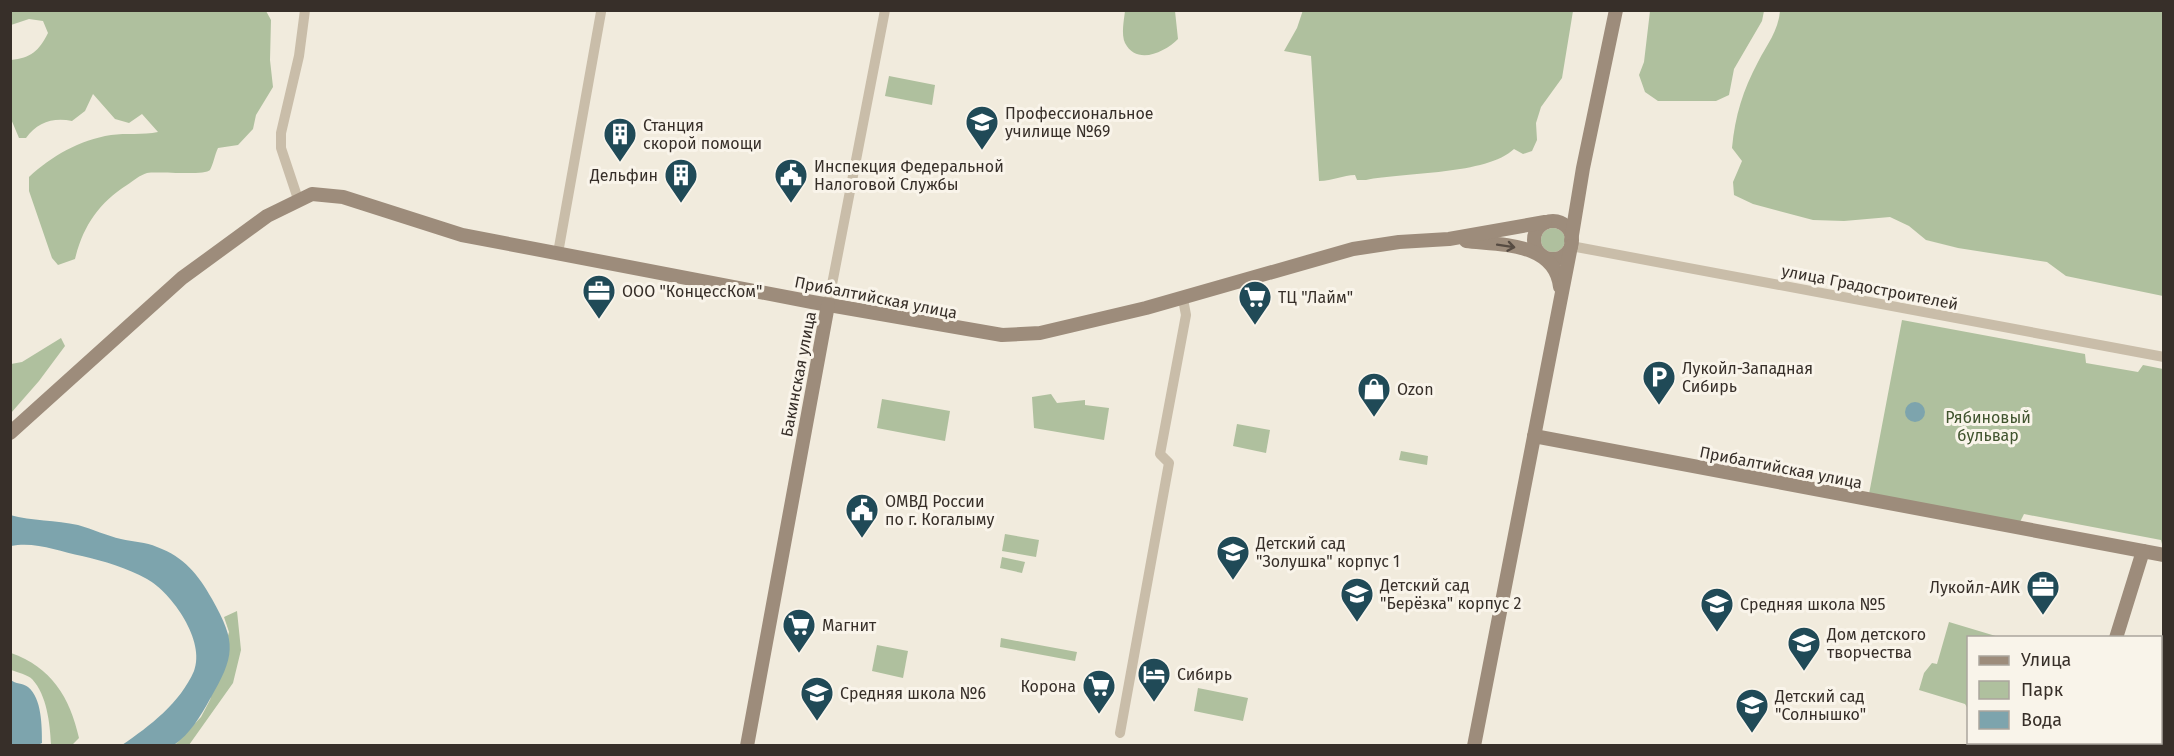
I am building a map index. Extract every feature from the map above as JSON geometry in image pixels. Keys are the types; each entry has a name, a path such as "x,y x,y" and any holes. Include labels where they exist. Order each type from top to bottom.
{"street":[{"path":"298,199 281,148 281,133 299,56 305,10"},
{"name":"Бакинская улица","path":"747,746 885,10"},
{"path":"1474,746 1571,243 1583,168 1616,10"},
{"path":"558,253 601,12"},
{"path":"1560,295 1555,269 1535,247 1534,237 1538,228 1568,210 1583,168"},
{"name":"Прибалтийская улица","path":"10,433 182,278 267,216 312,194 334,194 444,231 986,334 1021,335 1061,328 1183,299 1345,251 1399,242 1471,238 1546,222"},
{"path":"1541,255 1558,258 1566,254 1571,243 1570,233 1565,225 1546,222"},
{"name":"Прибалтийская улица","path":"1471,238 1524,249 1541,255"},
{"name":"улица Градостроителей","path":"1571,243 2163,357"},
{"path":"1120,733 1169,462 1160,454 1186,315 1183,299"},
{"name":"Прибалтийская улица","path":"1534,436 2163,555"},
{"path":"2117,636 2143,551"}],"green space":[{"path":"11,10 266,11 271,20 270,60 273,87 256,115 253,129 238,145 218,148 210,170 200,173 147,173 139,177 117,192 100,208 83,236 75,259 58,265 52,258 29,191 29,177 57,156 99,137 158,132 142,114 129,123 115,119 93,94 85,111 72,121 52,120 35,128 26,138 19,138 11,119 11,60 34,52 48,33 43,21 29,19 11,25"},
{"path":"1303,10 1573,11 1562,78 1541,107 1536,123 1537,140 1532,151 1523,154 1514,149 1485,164 1444,171 1366,180 1357,180 1355,175 1351,175 1319,181 1311,56 1284,51 1297,28"},
{"path":"1125,11 1175,11 1178,39 1159,52 1137,54 1125,43 1123,27"},
{"path":"1650,11 1764,11 1762,21 1734,69 1729,95 1716,101 1658,101 1645,92 1639,75 1644,62"},
{"path":"1780,11 2163,11 2163,296 2066,276 2047,262 1958,248 1926,240 1909,226 1890,217 1844,221 1813,220 1753,204 1734,195 1733,182 1742,161 1732,148 1735,125 1748,83 1775,32"},
{"path":"889,76 935,85 932,105 885,96"},
{"path":"1553,228 1558,229 1564,235 1564,245 1558,251 1553,252 1548,251 1542,245 1541,240 1542,235 1548,229"},
{"name":"Рябиновый бульвар","path":"1902,320 2085,354 2086,363 2138,372 2143,365 2163,369 2163,548 2161,540 2024,514 2020,522 1869,494"},
{"path":"61,338 65,346 11,413 11,364 22,362"},
{"path":"1051,394 1057,403 1085,400 1085,405 1109,408 1104,440 1034,428 1032,397"},
{"path":"882,399 950,411 945,441 877,428"},
{"path":"1237,424 1270,430 1266,453 1233,446"},
{"path":"1401,451 1428,456 1427,465 1399,460"},
{"path":"1005,534 1039,540 1036,557 1002,551"},
{"path":"1002,557 1025,562 1022,573 1000,568"},
{"path":"237,611 241,650 233,683 189,745 174,746 201,717 210,700 229,632 224,617"},
{"path":"1949,622 1996,636 1967,636 1967,707 1965,704 1919,690 1924,673 1932,663 1937,664"},
{"path":"1001,638 1077,652 1075,661 1000,647"},
{"path":"877,645 908,651 903,678 872,671"},
{"path":"11,653 37,666 57,685 70,709 79,738 72,745 51,744 49,719 41,693 30,678 11,670"},
{"path":"1198,688 1248,698 1243,721 1194,711"}],"water":[{"path":"1915,402 1922,405 1925,412 1922,419 1915,422 1908,419 1905,412 1908,405"},
{"path":"10,515 78,525 116,538 153,545 183,561 201,582 226,627 230,649 224,671 198,719 185,736 174,745 122,745 153,722 172,703 188,683 194,671 195,646 191,632 176,606 157,586 123,568 46,547 11,546"},
{"path":"11,680 28,687 39,705 42,743 38,745 11,745"}],"place":[{"name":"Профессиональное училище №69","path":"982,151"},
{"name":"Станция скорой помощи","path":"620,163"},
{"name":"Дельфин","path":"681,204"},
{"name":"Инспекция Федеральной Налоговой Службы","path":"791,204"},
{"name":"ООО \"КонцессКом\"","path":"599,320"},
{"name":"ТЦ \"Лайм\"","path":"1255,326"},
{"name":"Лукойл-Западная Сибирь","path":"1659,406"},
{"name":"Ozon","path":"1374,418"},
{"name":"ОМВД России по г. Когалыму","path":"862,539"},
{"name":"Детский сад \"Золушка\" корпус 1","path":"1233,581"},
{"name":"Лукойл-АИК","path":"2043,616"},
{"name":"Детский сад \"Берёзка\" корпус 2","path":"1357,623"},
{"name":"Средняя школа №5","path":"1717,633"},
{"name":"Магнит","path":"799,654"},
{"name":"Дом детского творчества","path":"1804,672"},
{"name":"Сибирь","path":"1154,703"},
{"name":"Корона","path":"1099,715"},
{"name":"Средняя школа №6","path":"817,722"},
{"name":"Детский сад \"Солнышко\"","path":"1752,734"}]}
